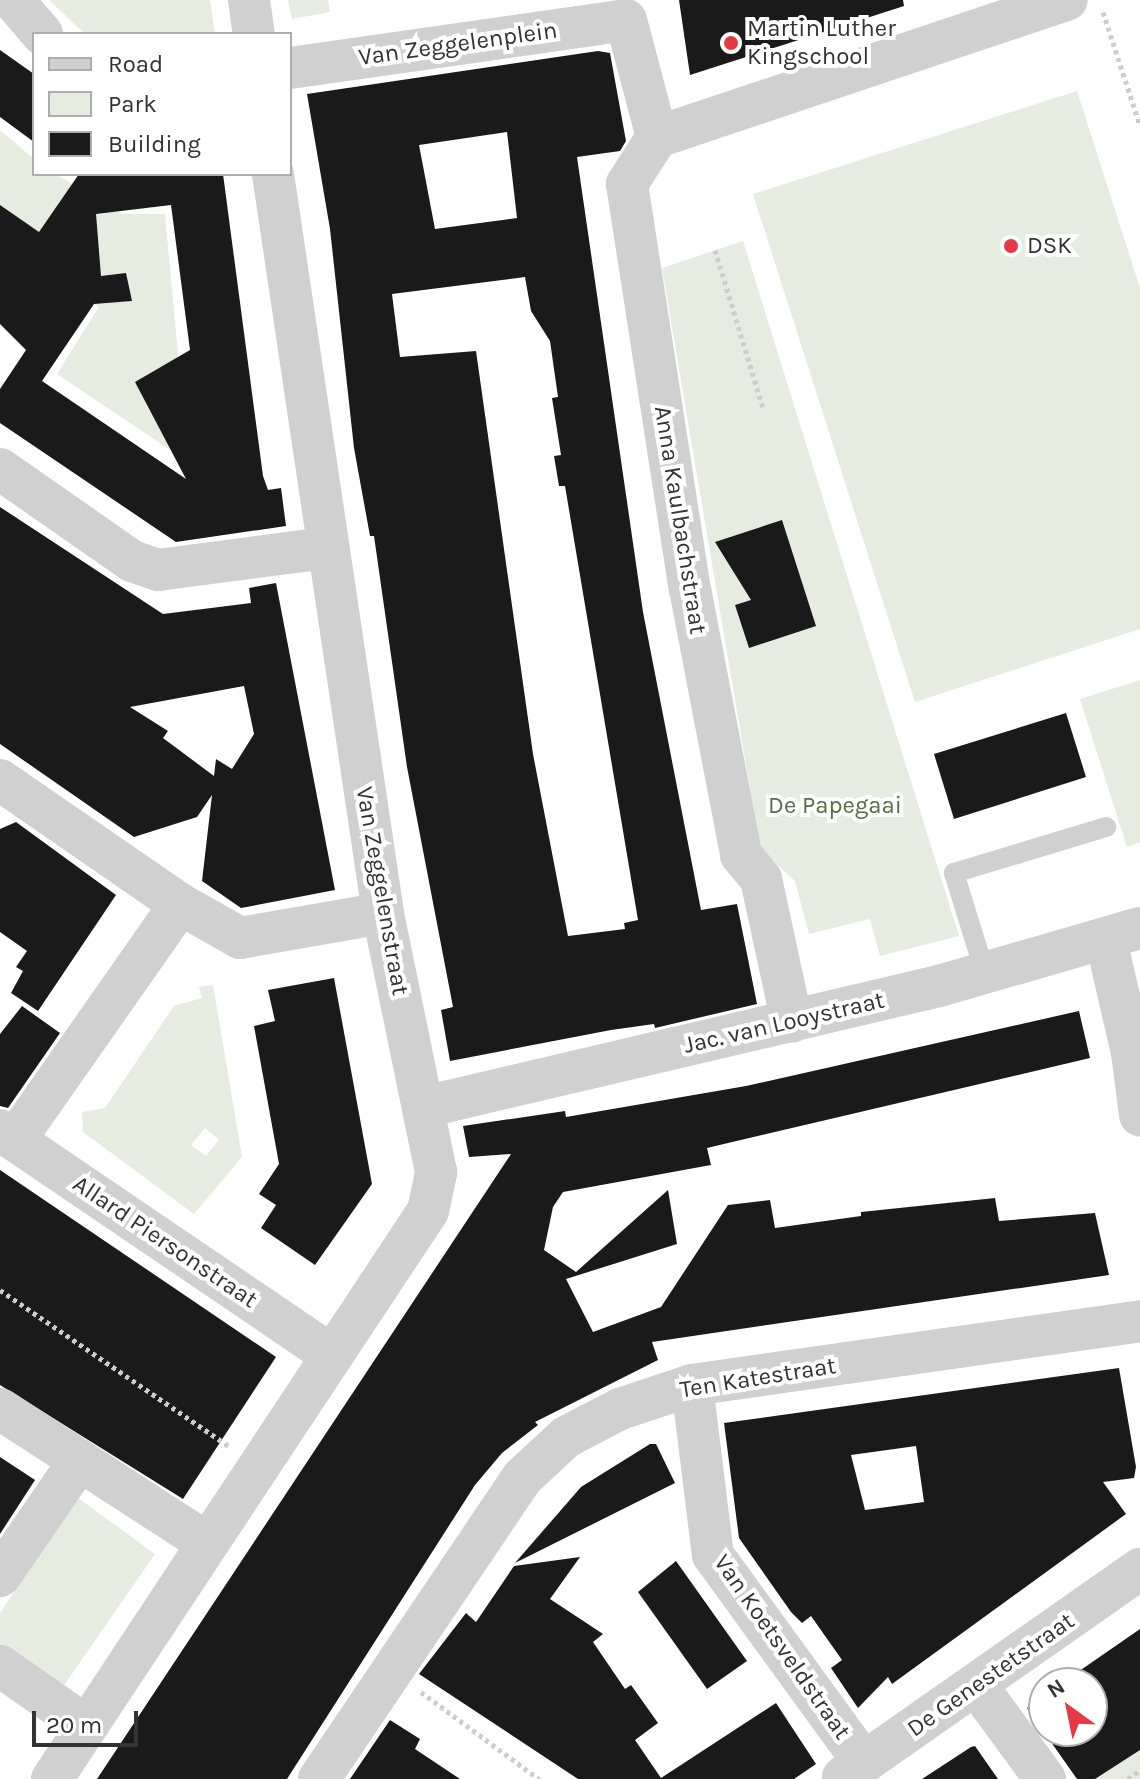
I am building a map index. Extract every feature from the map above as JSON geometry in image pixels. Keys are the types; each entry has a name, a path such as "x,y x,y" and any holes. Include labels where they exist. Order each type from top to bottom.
{"street":[{"path":"13,0 40,32"},
{"path":"249,0 254,32"},
{"path":"657,137 1067,0"},
{"name":"Van Zeggelenplein","path":"292,68 626,20 657,137"},
{"name":"Anna Kaulbachstraat","path":"657,137 627,184 690,589 741,855 761,879 792,1022"},
{"name":"Van Zeggelenstraat","path":"52,1779 329,1354 428,1211 436,1172 383,913 325,548 273,176"},
{"path":"0,469 132,561 158,570 325,548"},
{"path":"0,780 180,904 240,938 383,913"},
{"path":"8,1135 180,904"},
{"path":"1123,934 1140,1115"},
{"name":"Jac. van Looystraat","path":"424,1107 792,1022 1123,934"},
{"name":"Allard Piersonstraat","path":"8,1135 329,1354"},
{"name":"Ten Katestraat","path":"319,1779 522,1478 566,1437 620,1409 692,1385 1140,1321"},
{"name":"Van Koetsveldstraat","path":"692,1385 713,1555 852,1771"},
{"path":"0,1409 207,1543"},
{"path":"0,1576 79,1461"},
{"name":"De Genestetstraat","path":"852,1771 1140,1569"},
{"path":"0,1666 86,1726"},
{"path":"977,1686 1045,1779"}],"lane":[{"path":"985,973 954,873 1106,827"}],"path":[{"path":"1099,0 1140,125"},
{"path":"715,250 764,411"},
{"path":"0,1290 257,1465"},
{"path":"391,1670 539,1779"},
{"path":"1128,1779 1140,1770"}],"green space":[{"path":"49,0 210,0 215,32 83,32"},
{"path":"288,0 328,0 330,12 292,19"},
{"path":"1077,91 1140,288 1140,629 915,702 753,194"},
{"path":"0,130 32,157 32,176 58,176 123,214 165,214 188,462 57,374 99,307 0,248"},
{"name":"De Papegaai","path":"743,241 959,936 880,956 870,919 809,934 795,881 760,848 662,268"},
{"path":"1140,680 1140,842 1127,847 1080,699"},
{"path":"213,985 242,1157 194,1214 83,1132 82,1112 105,1108 174,1006 202,998 199,987","holes":["205,1128 219,1140 206,1156 191,1145"]},
{"path":"78,1498 155,1554 60,1691 0,1647 0,1613"},
{"path":"1140,1746 1140,1779 1094,1779"}],"building":[{"name":"Martin Luther Kingschool","path":"679,0 903,0 904,6 690,75"},
{"path":"0,50 32,73 32,141 0,117"},
{"path":"598,51 610,53 626,141 620,151 577,157 643,612 701,910 737,904 757,1004 655,1028 654,1024 611,1030 450,1061 441,1010 453,1007 407,767 374,536 370,536 354,448 330,229 307,94","holes":["507,132 517,218 435,229 419,145","525,277 531,311 550,341 558,397 552,398 561,455 554,456 559,486 565,486 638,920 624,923 625,929 568,936 533,754 476,351 400,357 392,294"]},
{"path":"78,176 223,176 263,476 268,490 281,488 286,526 176,542 0,423 0,389 26,350 0,324 0,205 39,232","holes":["171,205 190,350 135,382 186,479 42,381 94,304 132,301 126,273 101,276 96,214"]},
{"path":"0,507 163,614 251,603 249,588 276,583 335,890 241,908 202,881 212,795 197,817 134,837 0,744","holes":["244,686 254,734 232,769 216,759 214,776 163,738 168,731 130,707"]},
{"path":"782,520 816,626 749,648 735,605 751,600 715,542"},
{"path":"1066,713 1086,777 954,819 934,754"},
{"path":"16,822 116,895 38,1011 11,993 23,971 16,967 27,951 0,932 0,829"},
{"path":"334,978 372,1184 315,1265 261,1228 276,1205 259,1194 279,1164 254,1026 275,1021 268,990"},
{"path":"22,1006 60,1033 8,1108 0,1106 0,1034"},
{"path":"1079,1011 1090,1058 707,1148 711,1165 563,1192 553,1207 544,1250 576,1272 668,1190 677,1244 566,1279 593,1332 661,1307 728,1205 770,1200 775,1228 861,1216 861,1212 995,1198 999,1221 1095,1213 1109,1275 652,1342 658,1360 535,1422 538,1425 502,1453 475,1485 287,1779 97,1779 511,1154 469,1157 463,1126 565,1111 566,1117 746,1086"},
{"path":"0,1170 276,1357 183,1499 0,1385"},
{"path":"1119,1368 1136,1467 1134,1478 1103,1482 1126,1514 892,1684 888,1677 858,1708 831,1668 842,1660 811,1616 802,1623 791,1612 739,1538 724,1423","holes":["916,1446 924,1502 865,1510 851,1455"]},
{"path":"650,1444 656,1444 675,1483 515,1563 581,1487"},
{"path":"0,1457 35,1480 0,1534"},
{"path":"580,1557 550,1599 603,1634 593,1642 625,1689 631,1685 658,1723 635,1740 661,1778 776,1703 816,1764 794,1779 578,1779 419,1674 466,1613 476,1622 514,1566"},
{"path":"676,1561 747,1661 707,1689 638,1592"},
{"path":"1140,1629 1140,1750 1095,1779 1077,1779 1054,1747 1108,1747 1108,1667 1085,1667"},
{"path":"390,1720 420,1739 415,1749 460,1779 350,1779"},
{"path":"975,1746 998,1779 922,1779 971,1747"}],"place":[{"name":"Martin Luther Kingschool","path":"731,43"},
{"name":"DSK","path":"1011,246"}]}
